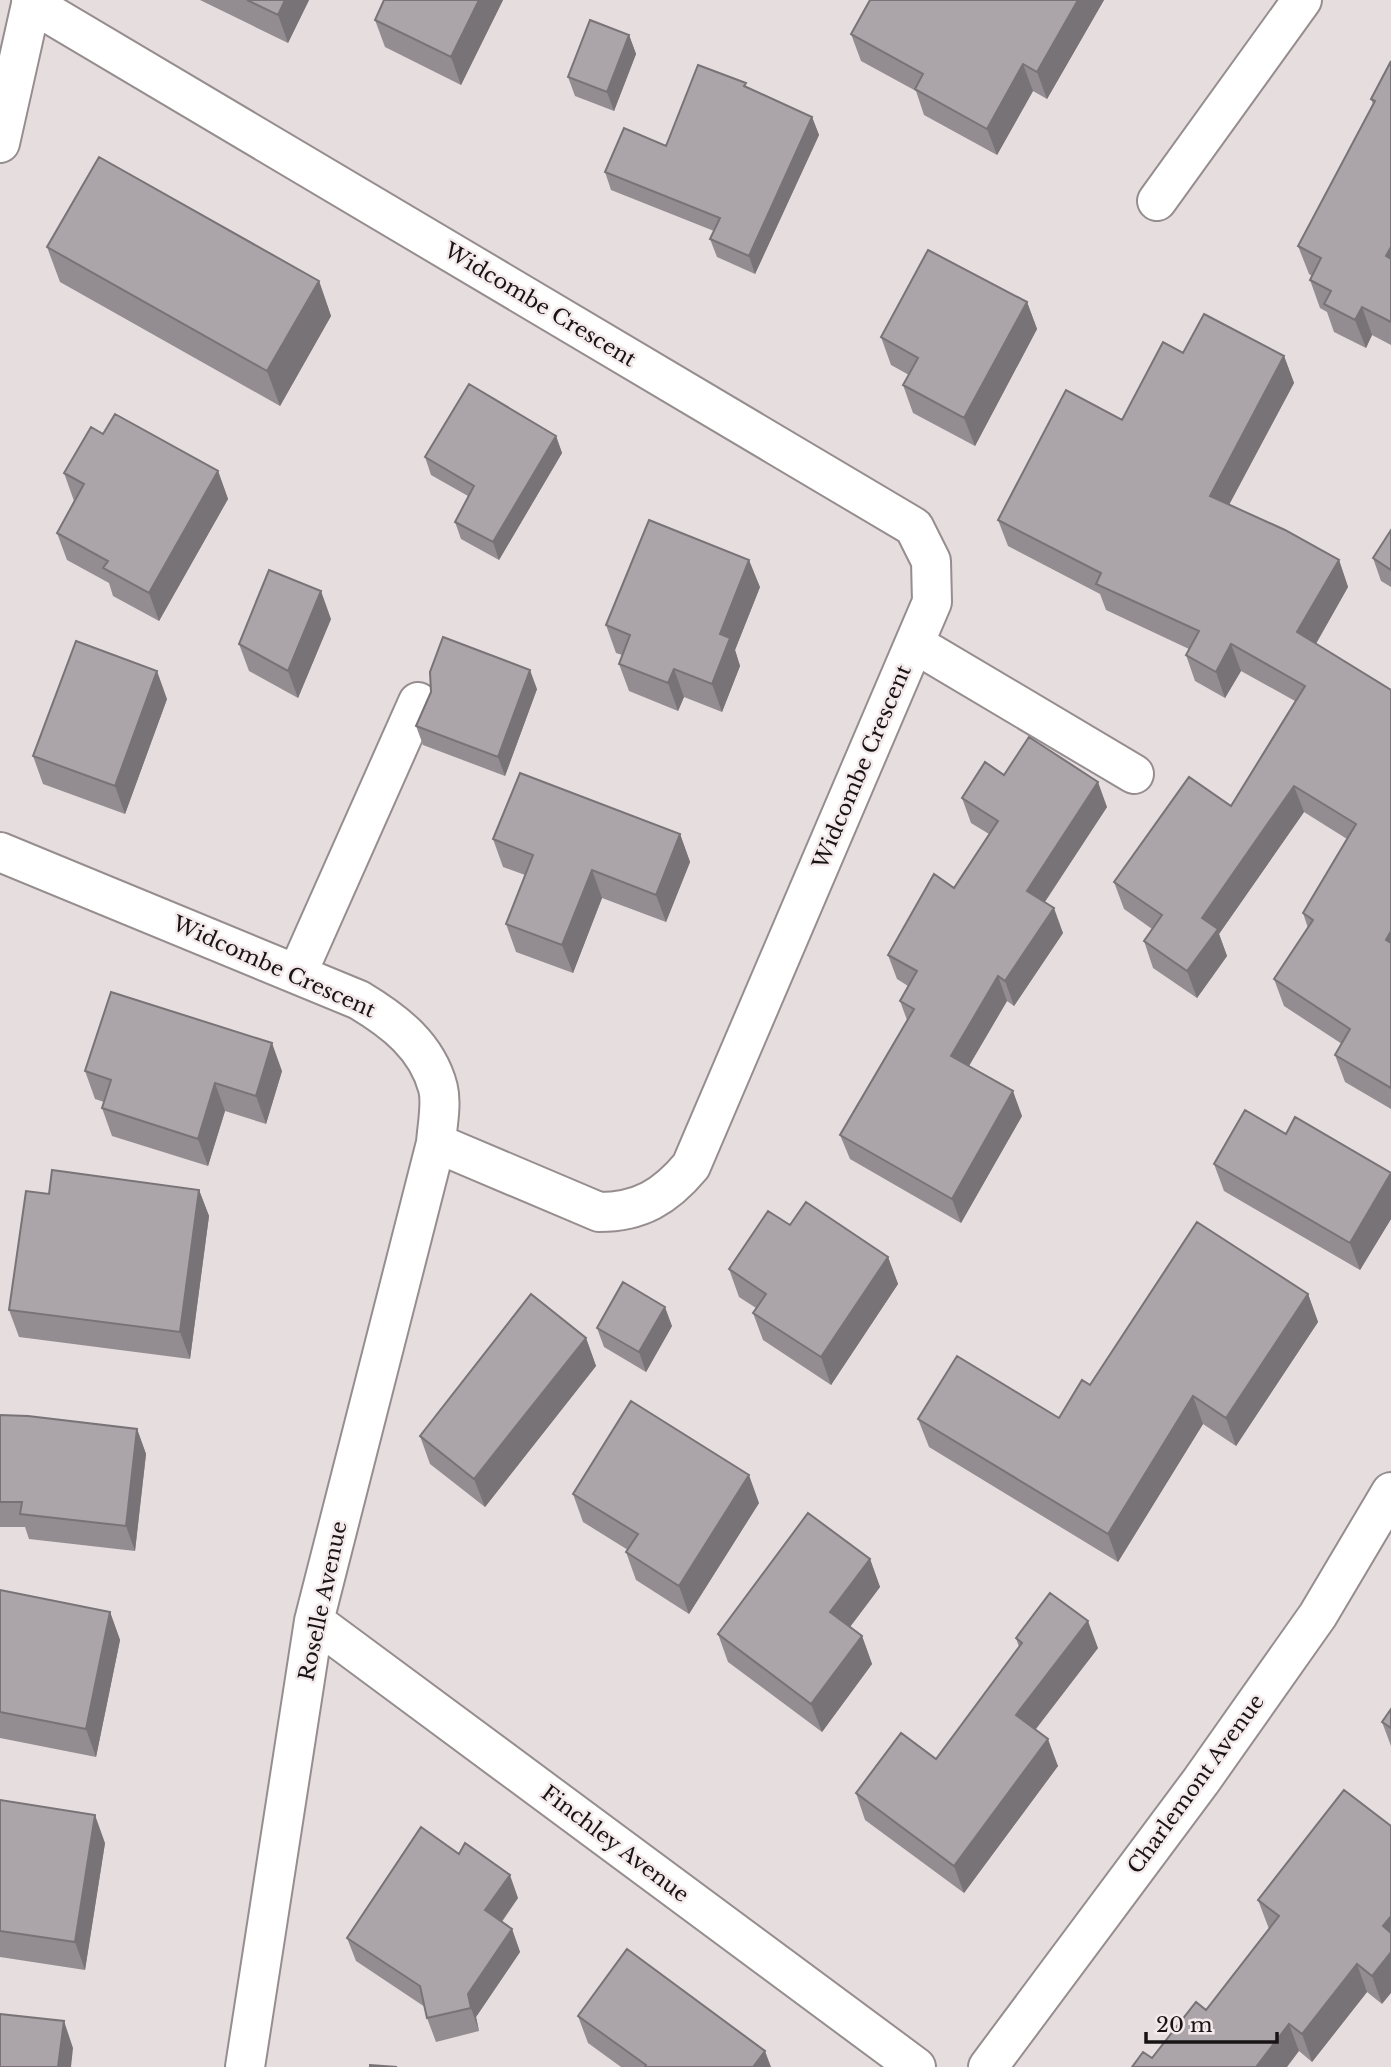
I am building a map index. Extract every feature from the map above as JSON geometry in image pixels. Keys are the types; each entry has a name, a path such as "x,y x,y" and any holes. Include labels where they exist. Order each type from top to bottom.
{"street":[{"path":"1157,201 1302,0"},
{"path":"0,144 32,1"},
{"name":"Widcombe Crescent","path":"0,852 359,1000 393,1021 420,1049 439,1089 436,1143 599,1212 625,1212 649,1204 673,1188 691,1166 932,602 931,561 914,527 32,1"},
{"path":"915,644 1134,774"},
{"path":"297,974 418,702"},
{"name":"Roselle Avenue","path":"245,2067 314,1621 436,1143"},
{"name":"Charlemont Avenue","path":"988,2067 1200,1782 1318,1615 1391,1492"},
{"name":"Finchley Avenue","path":"314,1621 916,2067"}],"building":[{"path":"247,0 285,0 278,15"},
{"path":"384,0 479,0 451,57 375,20"},
{"path":"870,0 1078,0 1037,72 1023,64 987,129 915,89 923,74 851,34"},
{"path":"590,20 629,35 607,92 568,77"},
{"path":"1391,61 1391,247 1386,256 1391,259 1391,322 1362,307 1355,320 1324,304 1331,291 1310,280 1321,258 1298,246 1375,101 1371,99"},
{"path":"698,65 746,83 744,86 812,117 749,256 710,239 720,218 605,172 624,128 666,146"},
{"path":"99,157 319,281 267,371 47,247"},
{"path":"928,250 1027,302 964,418 903,385 918,358 881,337"},
{"path":"1204,314 1284,356 1210,496 1285,530 1339,560 1297,632 1391,690 1391,931 1386,940 1391,943 1391,1088 1335,1055 1350,1029 1274,979 1313,920 1303,913 1356,824 1294,786 1202,918 1218,929 1187,971 1144,941 1162,915 1114,882 1189,777 1231,806 1305,686 1231,644 1216,672 1186,655 1199,631 1096,584 1101,573 998,520 1066,390 1122,420 1163,342 1183,353"},
{"path":"469,384 556,436 493,542 455,522 474,486 425,457"},
{"path":"115,414 218,471 149,593 103,568 108,561 57,533 84,484 64,473 91,427 103,434"},
{"path":"649,520 749,560 720,634 730,638 712,684 674,669 668,683 619,664 630,635 606,625"},
{"path":"1391,530 1391,570 1373,558"},
{"path":"269,570 321,591 288,671 239,644"},
{"path":"443,637 530,670 498,757 416,726 431,692 430,672"},
{"path":"76,641 157,671 115,786 33,756"},
{"path":"1029,737 1098,782 1027,891 1054,908 1005,981 998,976 951,1056 1013,1091 952,1199 840,1135 914,1009 900,1001 917,971 888,955 934,874 954,888 998,821 962,798 985,762 1004,775"},
{"path":"520,773 680,834 656,895 592,870 562,945 506,924 533,855 493,839"},
{"path":"111,992 272,1043 256,1096 215,1083 198,1139 102,1108 111,1080 85,1071"},
{"path":"1245,1110 1286,1134 1295,1117 1391,1173 1350,1243 1214,1164"},
{"path":"52,1170 199,1190 180,1332 9,1310 26,1191 49,1194"},
{"path":"806,1202 888,1257 821,1357 753,1313 766,1294 729,1269 768,1211 790,1225"},
{"path":"1197,1222 1308,1294 1226,1418 1193,1396 1108,1534 918,1419 957,1356 1059,1418 1082,1380 1090,1385"},
{"path":"623,1282 665,1307 639,1352 597,1328"},
{"path":"531,1294 586,1338 474,1479 420,1436"},
{"path":"631,1401 749,1475 679,1586 626,1552 638,1534 573,1494"},
{"path":"0,1415 137,1429 126,1526 20,1514 22,1502 0,1502"},
{"path":"808,1513 870,1559 830,1612 862,1636 811,1704 718,1634"},
{"path":"0,1590 110,1612 86,1729 0,1712"},
{"path":"1050,1593 1088,1621 1016,1715 1048,1739 954,1866 856,1793 901,1733 936,1759 1022,1643 1016,1638"},
{"path":"1391,1709 1391,1728 1382,1722"},
{"path":"1344,1790 1391,1826 1391,1916 1383,1926 1391,1933 1391,1952 1372,1976 1357,1964 1302,2034 1289,2024 1256,2067 1132,2067 1143,2052 1152,2058 1196,2002 1206,2010 1279,1916 1258,1900"},
{"path":"0,1800 95,1815 75,1942 0,1931"},
{"path":"421,1827 459,1854 465,1843 510,1875 485,1910 512,1929 468,1994 471,2008 427,2018 420,1986 347,1938"},
{"path":"627,1949 765,2051 753,2067 645,2067 646,2065 578,2016"},
{"path":"0,2014 64,2021 58,2067 0,2067"}]}
